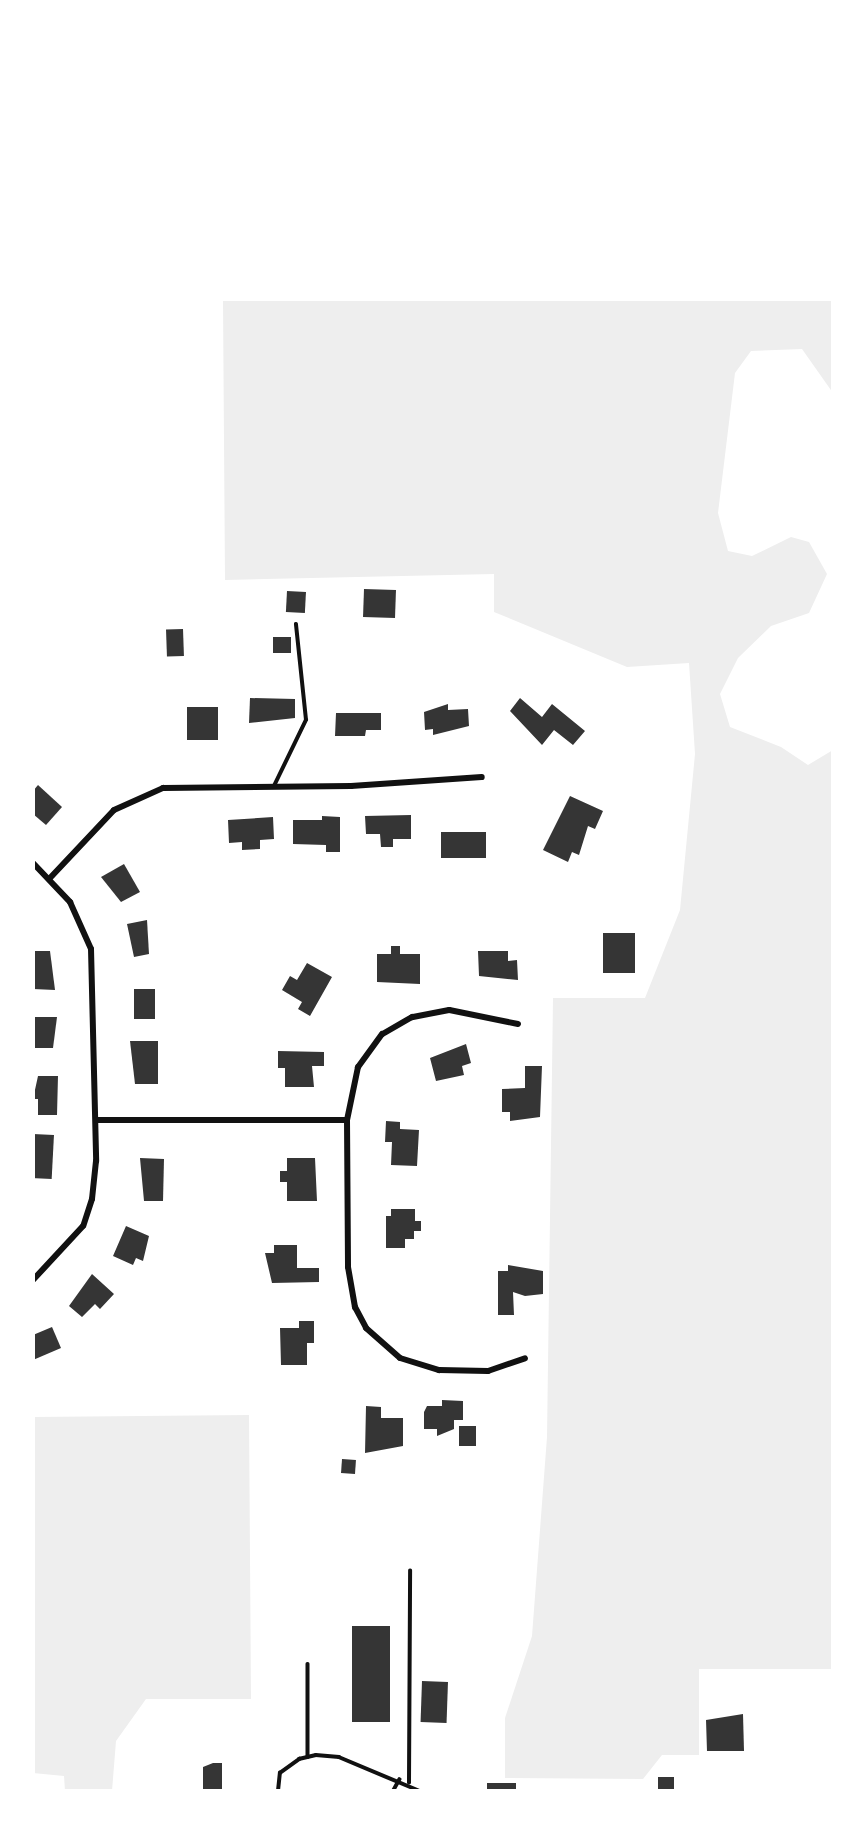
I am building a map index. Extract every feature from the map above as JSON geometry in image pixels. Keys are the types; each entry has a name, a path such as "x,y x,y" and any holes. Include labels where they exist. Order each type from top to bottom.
{"street":[{"path":"50,878 102,821 147,793 193,786 274,786 482,777"},
{"path":"33,863 50,878 85,927 91,949 96,1120 94,1184 83,1226 33,1280"},
{"path":"518,1024 449,1010 412,1017 382,1034 358,1067 347,1120 349,1283 358,1315 377,1342 408,1362 439,1370 495,1370 526,1358"},
{"path":"96,1120 347,1120"}],"lane":[{"path":"274,786 306,720 296,625"},
{"path":"409,1783 410,1571"},
{"path":"308,1664 308,1757"},
{"path":"278,1791 280,1773 308,1757 339,1757 409,1783 420,1791"},
{"path":"393,1791 399,1780"}],"shaded area":[{"path":"223,301 833,301 833,393 802,349 751,351 735,373 718,513 728,551 752,556 791,537 809,542 827,574 809,613 771,626 738,658 720,694 730,727 781,747 808,765 833,750 833,1669 699,1669 699,1755 662,1755 643,1779 505,1778 505,1718 532,1636 547,1437 553,998 645,998 680,910 695,754 689,663 627,667 494,612 494,574 225,580"},
{"path":"249,1415 251,1699 146,1699 116,1741 112,1791 65,1791 64,1776 33,1773 33,1417"}],"building":[{"path":"364,589 396,590 395,618 363,617"},
{"path":"287,591 306,592 305,613 286,612"},
{"path":"183,629 184,656 167,657 166,630"},
{"path":"273,637 291,637 291,653 273,653"},
{"path":"250,698 295,699 295,718 249,723"},
{"path":"520,698 542,717 552,704 585,731 573,745 554,730 542,745 510,711"},
{"path":"448,704 448,710 468,709 469,726 433,735 433,729 425,730 424,712"},
{"path":"187,707 218,707 218,740 187,740"},
{"path":"336,713 381,713 381,730 366,730 365,736 335,736"},
{"path":"38,785 62,807 46,825 33,814 33,791"},
{"path":"570,796 603,811 595,829 588,826 579,855 572,852 568,862 543,850"},
{"path":"411,815 411,839 393,839 393,847 381,847 380,834 366,834 365,816"},
{"path":"322,816 340,817 340,852 326,852 326,845 293,844 293,820 322,820"},
{"path":"273,817 274,839 260,840 260,849 242,850 242,842 229,843 228,820"},
{"path":"441,832 486,832 486,858 441,858"},
{"path":"124,864 140,892 121,902 101,877"},
{"path":"147,920 149,954 134,957 127,924"},
{"path":"603,933 635,933 635,973 603,973"},
{"path":"391,946 400,946 400,954 420,954 420,984 377,982 377,954 391,954"},
{"path":"33,951 50,951 55,990 33,989"},
{"path":"478,951 508,951 508,961 517,960 518,980 479,976"},
{"path":"307,963 332,977 310,1016 298,1009 302,1002 282,990 290,976 297,980"},
{"path":"134,989 155,989 155,1019 134,1019"},
{"path":"33,1017 57,1017 53,1048 33,1048"},
{"path":"130,1041 158,1041 158,1084 135,1084"},
{"path":"466,1044 471,1063 462,1066 464,1075 436,1081 430,1058"},
{"path":"278,1051 324,1052 324,1066 312,1066 314,1087 285,1087 285,1068 278,1068"},
{"path":"525,1066 542,1066 540,1117 510,1121 510,1112 502,1112 502,1089 525,1088"},
{"path":"38,1076 58,1076 57,1115 38,1115 38,1099 33,1099"},
{"path":"386,1121 400,1122 400,1129 419,1130 417,1166 391,1165 392,1142 385,1142"},
{"path":"33,1134 54,1135 52,1179 33,1178"},
{"path":"140,1158 164,1159 163,1201 144,1201"},
{"path":"287,1158 315,1158 317,1201 287,1201 287,1182 280,1182 280,1171 287,1171"},
{"path":"391,1209 415,1209 415,1221 421,1221 421,1231 414,1231 414,1239 405,1239 405,1248 386,1248 386,1216 391,1216"},
{"path":"126,1226 149,1236 143,1261 136,1258 133,1265 113,1256"},
{"path":"274,1245 297,1245 297,1268 319,1268 319,1282 272,1283 265,1253 274,1253"},
{"path":"508,1265 543,1271 543,1294 525,1296 513,1292 514,1315 498,1315 498,1271 508,1271"},
{"path":"92,1274 114,1294 100,1309 95,1304 82,1317 69,1306"},
{"path":"299,1321 314,1321 314,1343 307,1343 307,1365 281,1365 280,1328 299,1328"},
{"path":"52,1327 61,1348 33,1360 33,1335"},
{"path":"442,1400 463,1401 463,1420 454,1420 454,1429 437,1436 437,1429 424,1429 424,1412 427,1406 442,1406"},
{"path":"366,1406 381,1407 381,1418 403,1418 403,1446 365,1453"},
{"path":"459,1426 476,1426 476,1446 459,1446"},
{"path":"342,1459 356,1460 355,1474 341,1473"},
{"path":"352,1626 390,1626 390,1722 352,1722"},
{"path":"422,1681 448,1682 447,1723 421,1722"},
{"path":"743,1714 744,1751 707,1751 706,1720"},
{"path":"222,1763 222,1791 203,1791 203,1767"},
{"path":"658,1777 674,1777 674,1791 658,1791"},
{"path":"487,1783 516,1783 516,1791 487,1791"}]}
